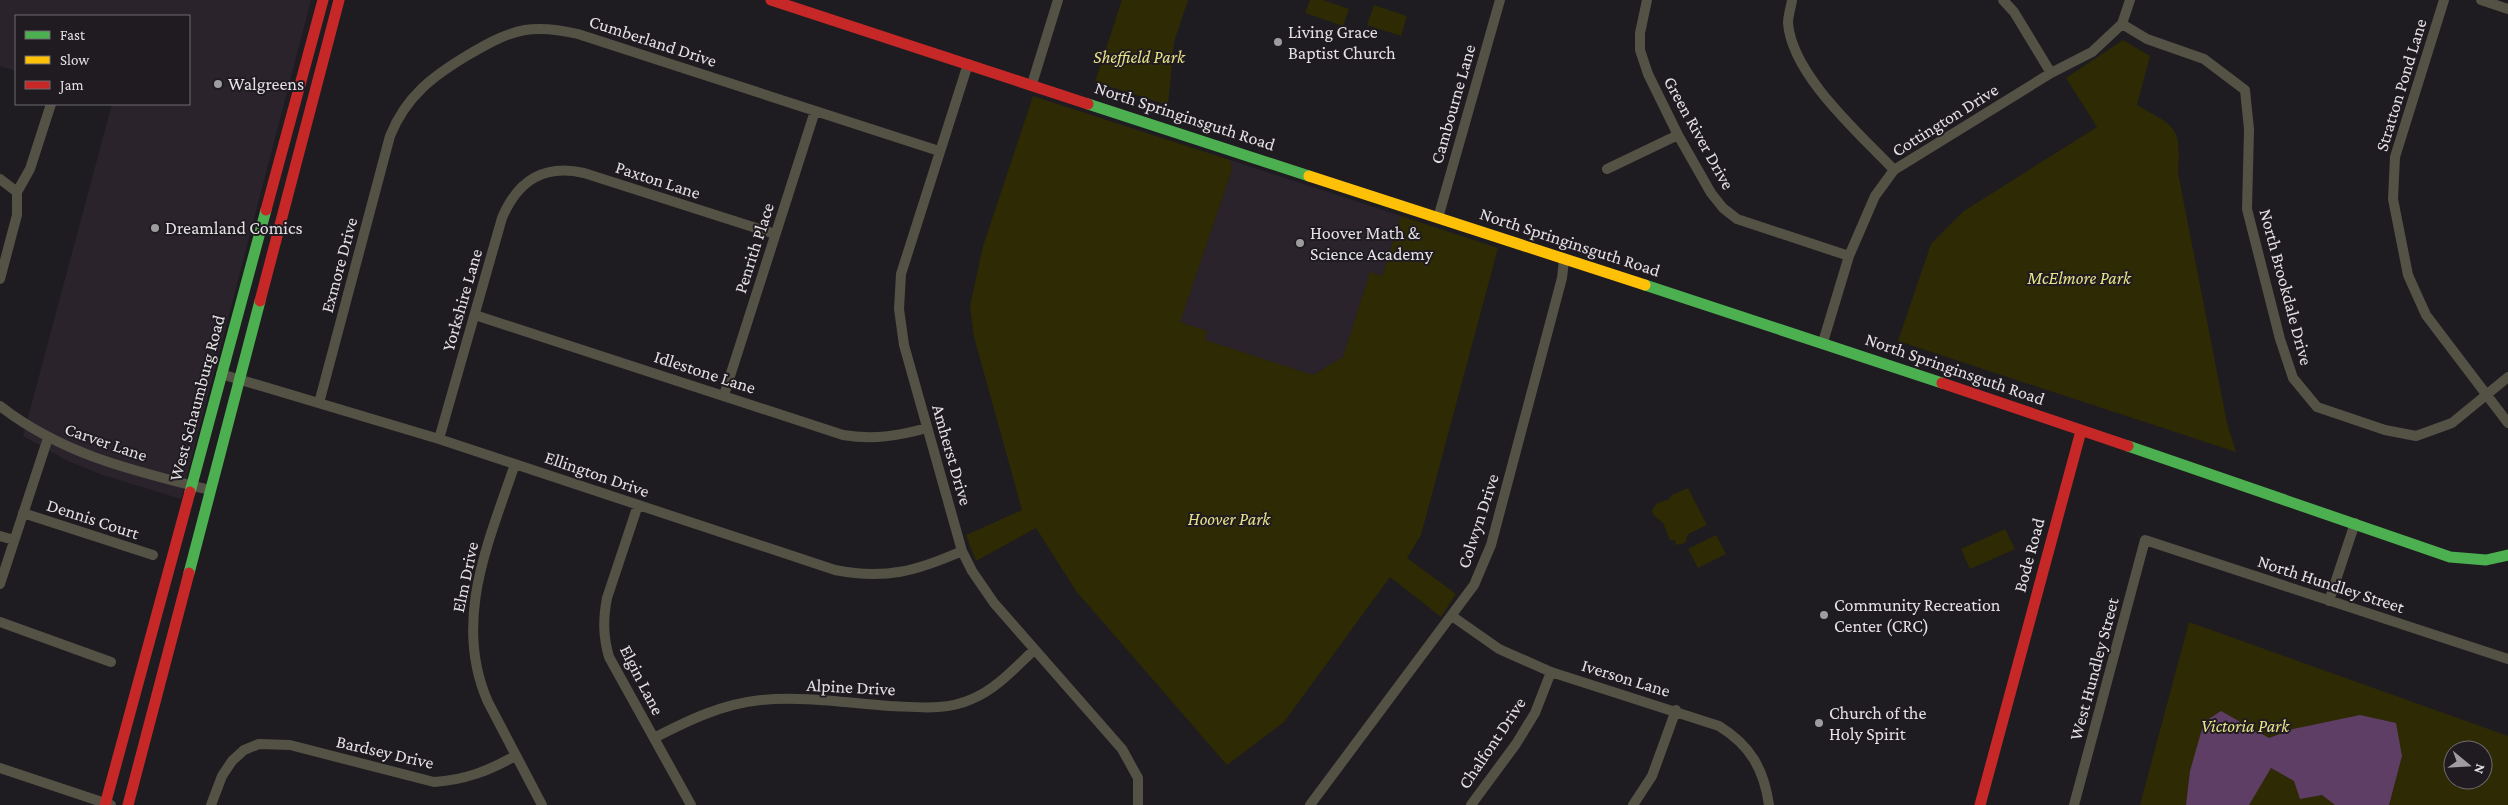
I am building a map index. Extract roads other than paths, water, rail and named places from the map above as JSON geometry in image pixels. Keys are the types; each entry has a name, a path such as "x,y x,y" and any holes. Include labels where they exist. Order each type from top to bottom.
{"street":[{"name":"West Schaumburg Road","path":"107,804 322,0"},
{"name":"West Schaumburg Road","path":"128,805 339,0"},
{"name":"North Springinsguth Road","path":"772,0 1564,260 1823,342 2355,523"},
{"path":"1032,84 1058,0"},
{"name":"Cambourne Lane","path":"1438,218 1500,0"},
{"name":"Green River Drive","path":"1647,0 1640,33 1643,61 1678,135 1711,193 1723,208 1737,219 1849,256"},
{"path":"1792,0 1788,22 1798,60 1823,94 1894,170"},
{"path":"2002,0 2014,12 2051,73"},
{"name":"Cottington Drive","path":"1823,342 1849,256 1875,196 1894,170 2051,73 2092,52 2122,24 2130,0"},
{"name":"Stratton Pond Lane","path":"2444,0 2395,157 2392,199 2408,276 2426,315 2487,393 2508,424"},
{"path":"2481,0 2508,9"},
{"name":"North Brookdale Drive","path":"2122,24 2147,39 2204,59 2245,90 2249,129 2247,209 2280,339 2293,378 2317,407 2385,430 2416,436 2452,423 2487,393"},
{"name":"Cumberland Drive","path":"390,136 398,116 410,100 438,73 493,40 510,33 540,28 578,34 939,152"},
{"name":"Amherst Drive","path":"968,64 906,254 898,292 900,326 926,428 962,551 972,571 994,603 1122,749 1138,778 1138,805"},
{"path":"0,279 4,244 17,214 17,192 30,169 50,105"},
{"name":"Penrith Place","path":"724,396 815,111"},
{"path":"1607,169 1678,135"},
{"name":"Exmore Drive","path":"319,404 390,136"},
{"name":"Paxton Lane","path":"531,180 544,173 558,170 584,173 776,234"},
{"path":"0,179 17,192"},
{"name":"Yorkshire Lane","path":"439,438 502,218 509,202 519,189 531,180"},
{"name":"Colwyn Drive","path":"1310,805 1474,584 1491,545 1562,278 1564,260"},
{"name":"Idlestone Lane","path":"475,315 844,435 860,438 891,437 926,428"},
{"name":"Ellington Drive","path":"221,374 439,438 835,570 874,575 912,571 962,551"},
{"path":"2487,393 2508,377"},
{"name":"Carver Lane","path":"0,406 26,426 48,438 115,465 210,490"},
{"name":"Bode Road","path":"1980,805 2081,431"},
{"path":"0,584 48,438"},
{"name":"Elm Drive","path":"515,464 479,574 472,612 471,632 473,652 481,686 542,805"},
{"name":"Elgin Lane","path":"638,505 607,598 604,627 609,657 691,805"},
{"name":"Dennis Court","path":"23,514 153,555"},
{"path":"2329,601 2355,523 2450,557 2486,560 2508,555"},
{"path":"0,536 14,540"},
{"name":"North Hundley Street","path":"2145,540 2508,659"},
{"name":"West Hundley Street","path":"2074,805 2145,540"},
{"name":"Iverson Lane","path":"1452,616 1499,649 1551,672 1712,722 1742,743 1760,768 1769,805"},
{"path":"0,622 111,662"},
{"name":"Alpine Drive","path":"654,738 713,710 737,703 763,700 925,708 954,705 984,694 1034,650"},
{"name":"Chalfont Drive","path":"1471,805 1516,744 1535,713 1551,672"},
{"path":"1633,805 1652,776 1676,710"},
{"name":"Bardsey Drive","path":"211,805 222,776 244,750 259,744 290,745 434,782 474,776 516,756"},
{"path":"0,768 107,804"}],"place":[{"name":"Living Grace Baptist Church","path":"1278,42"},
{"name":"Walgreens","path":"218,84"},
{"name":"Dreamland Comics","path":"155,228"},
{"name":"Hoover Math & Science Academy","path":"1300,243"},
{"name":"Community Recreation Center (CRC)","path":"1824,615"},
{"name":"Church of the Holy Spirit","path":"1819,723"}],"park label":[{"name":"Sheffield Park","path":"1139,57"},
{"name":"McElmore Park","path":"2079,278"},
{"name":"Hoover Park","path":"1229,519"},
{"name":"Victoria Park","path":"2245,726"}]}
